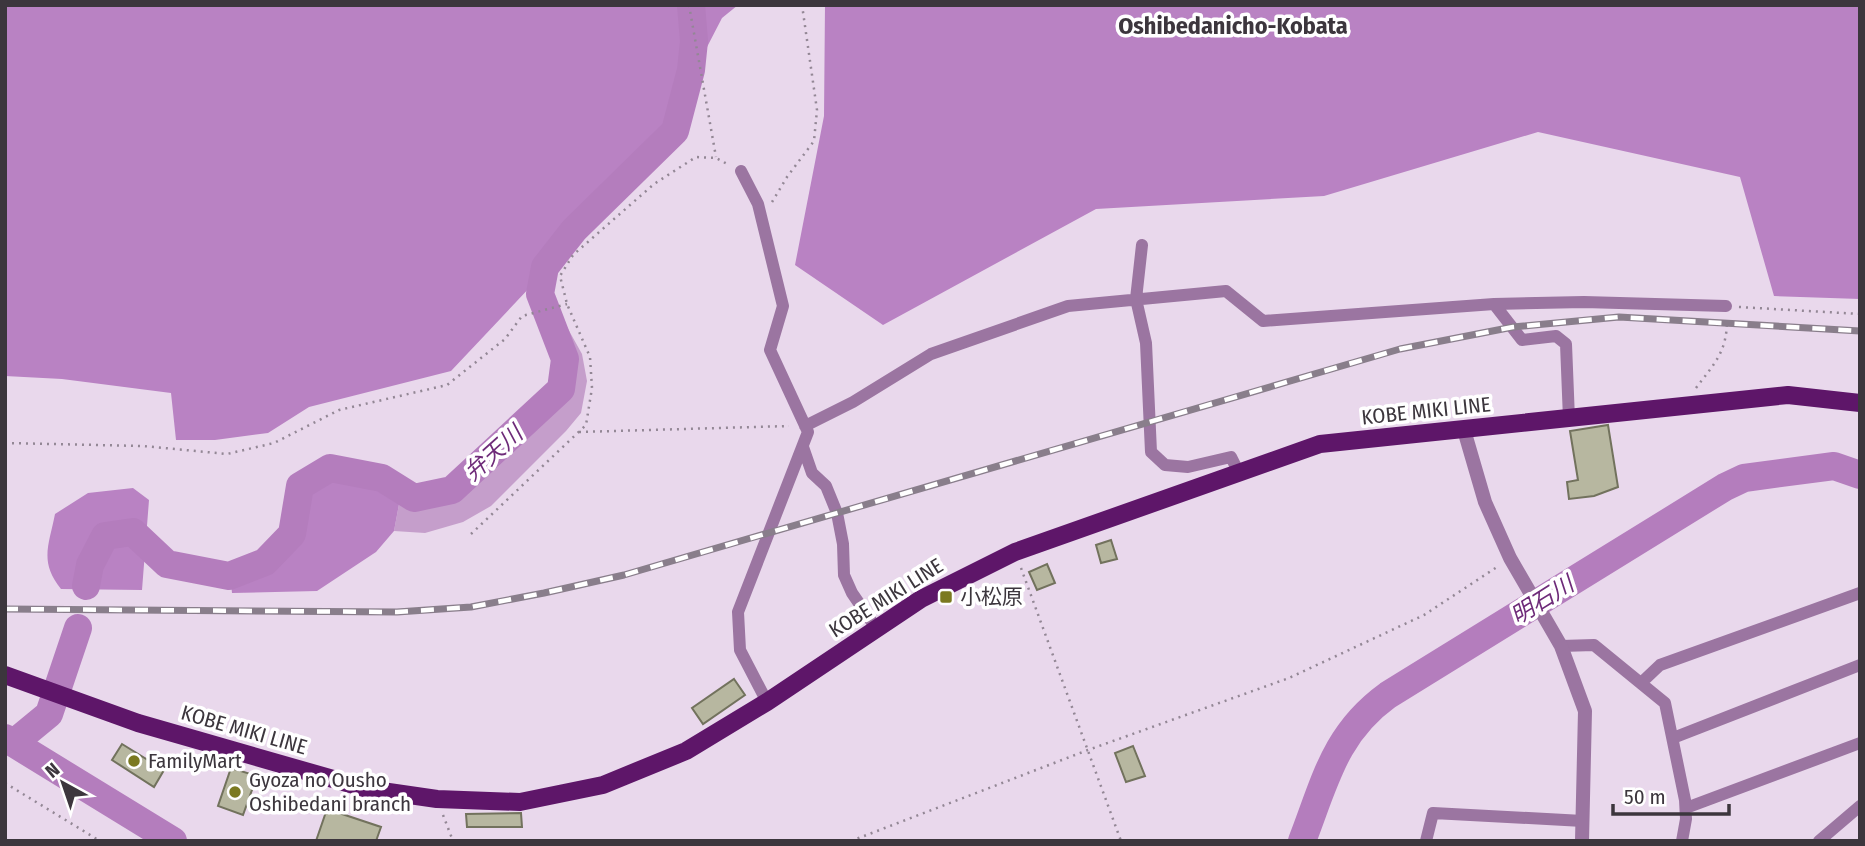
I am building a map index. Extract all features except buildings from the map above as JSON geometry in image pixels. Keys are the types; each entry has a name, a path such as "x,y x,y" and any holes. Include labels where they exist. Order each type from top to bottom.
{"main road":[{"name":"KOBE MIKI LINE","path":"5,675 138,723 368,789 437,799 520,802 603,785 686,751 767,702 920,599 1015,552 1320,444 1788,395 1860,403"}],"street":[{"path":"741,171 758,204 783,306 770,350 808,432 738,612 740,650 767,702"},
{"path":"1142,245 1136,299 1146,344 1152,452 1165,465 1188,467 1231,457 1239,473"},
{"path":"805,426 853,402 931,354 1068,306 1226,291 1263,321 1494,304 1584,302 1726,306"},
{"path":"1494,304 1522,340 1556,336 1566,344 1569,419"},
{"path":"1464,430 1485,502 1510,558 1561,646 1586,711 1582,841"},
{"path":"803,447 813,472 826,486 837,513 843,544 844,575 852,593 876,628"},
{"path":"1641,683 1660,665 1860,593"},
{"path":"1561,646 1594,645 1665,702 1686,808 1682,841"},
{"path":"1673,738 1860,665"},
{"path":"1686,808 1860,743"},
{"path":"1819,841 1860,806"},
{"path":"1426,841 1433,813 1583,821"}],"path":[{"path":"689,5 716,158"},
{"path":"761,216 814,141 817,110 802,5"},
{"path":"471,534 586,425 593,387 590,357 566,304 560,276 573,255 654,184 696,157 716,158 741,171"},
{"path":"5,443 143,446 227,454 274,443 339,410 447,385 505,340 522,316 566,304"},
{"path":"1696,405 1695,389 1721,355 1727,336 1726,306 1860,314"},
{"path":"579,432 805,426"},
{"path":"1015,552 1121,841"},
{"path":"851,841 1088,750 1289,678 1424,615 1510,558"},
{"path":"5,783 100,841"},
{"path":"437,799 453,841"}],"shaded area":[{"path":"5,5 738,5 722,18 647,163 451,371 309,407 268,433 215,440 176,440 171,393 62,379 5,376"},
{"path":"825,5 1860,5 1860,299 1774,296 1740,177 1538,132 1324,196 1096,209 883,325 795,265 824,116"},
{"path":"558,311 582,354 587,381 581,413 491,506 463,522 425,533 394,531 400,499 422,506 470,487 548,415 568,382 571,358 552,315"},
{"path":"329,477 373,481 400,499 394,531 376,552 317,591 232,593 231,583 274,568 297,534 305,498"},
{"path":"133,488 149,500 142,590 61,589 48,562 48,544 55,514 88,493"}],"waterway":[{"name":"弁天川","path":"86,586 90,565 105,536 133,532 167,564 229,576 265,562 292,534 300,486 330,468 382,478 414,498 452,490 561,389 565,359 540,294 545,267 574,230 675,131 691,70 694,41 691,5"},
{"name":"明石川","path":"1302,841 1325,779 1343,743 1355,726 1388,695 1725,487 1744,478 1834,466 1860,475"},
{"name":"弁天川","path":"15,742 49,714 78,628"},
{"name":"明石川","path":"5,738 173,841"}],"railway":[{"path":"5,609 397,612 471,607 624,575 1400,349 1513,327 1619,317 1860,331"}],"place":[{"name":"小松原","path":"946,597"},
{"name":"FamilyMart","path":"134,761"},
{"name":"Gyoza no Ousho Oshibedani branch","path":"235,792"}],"district":[{"name":"Oshibedanicho-Kobata","path":"1233,26"}]}
